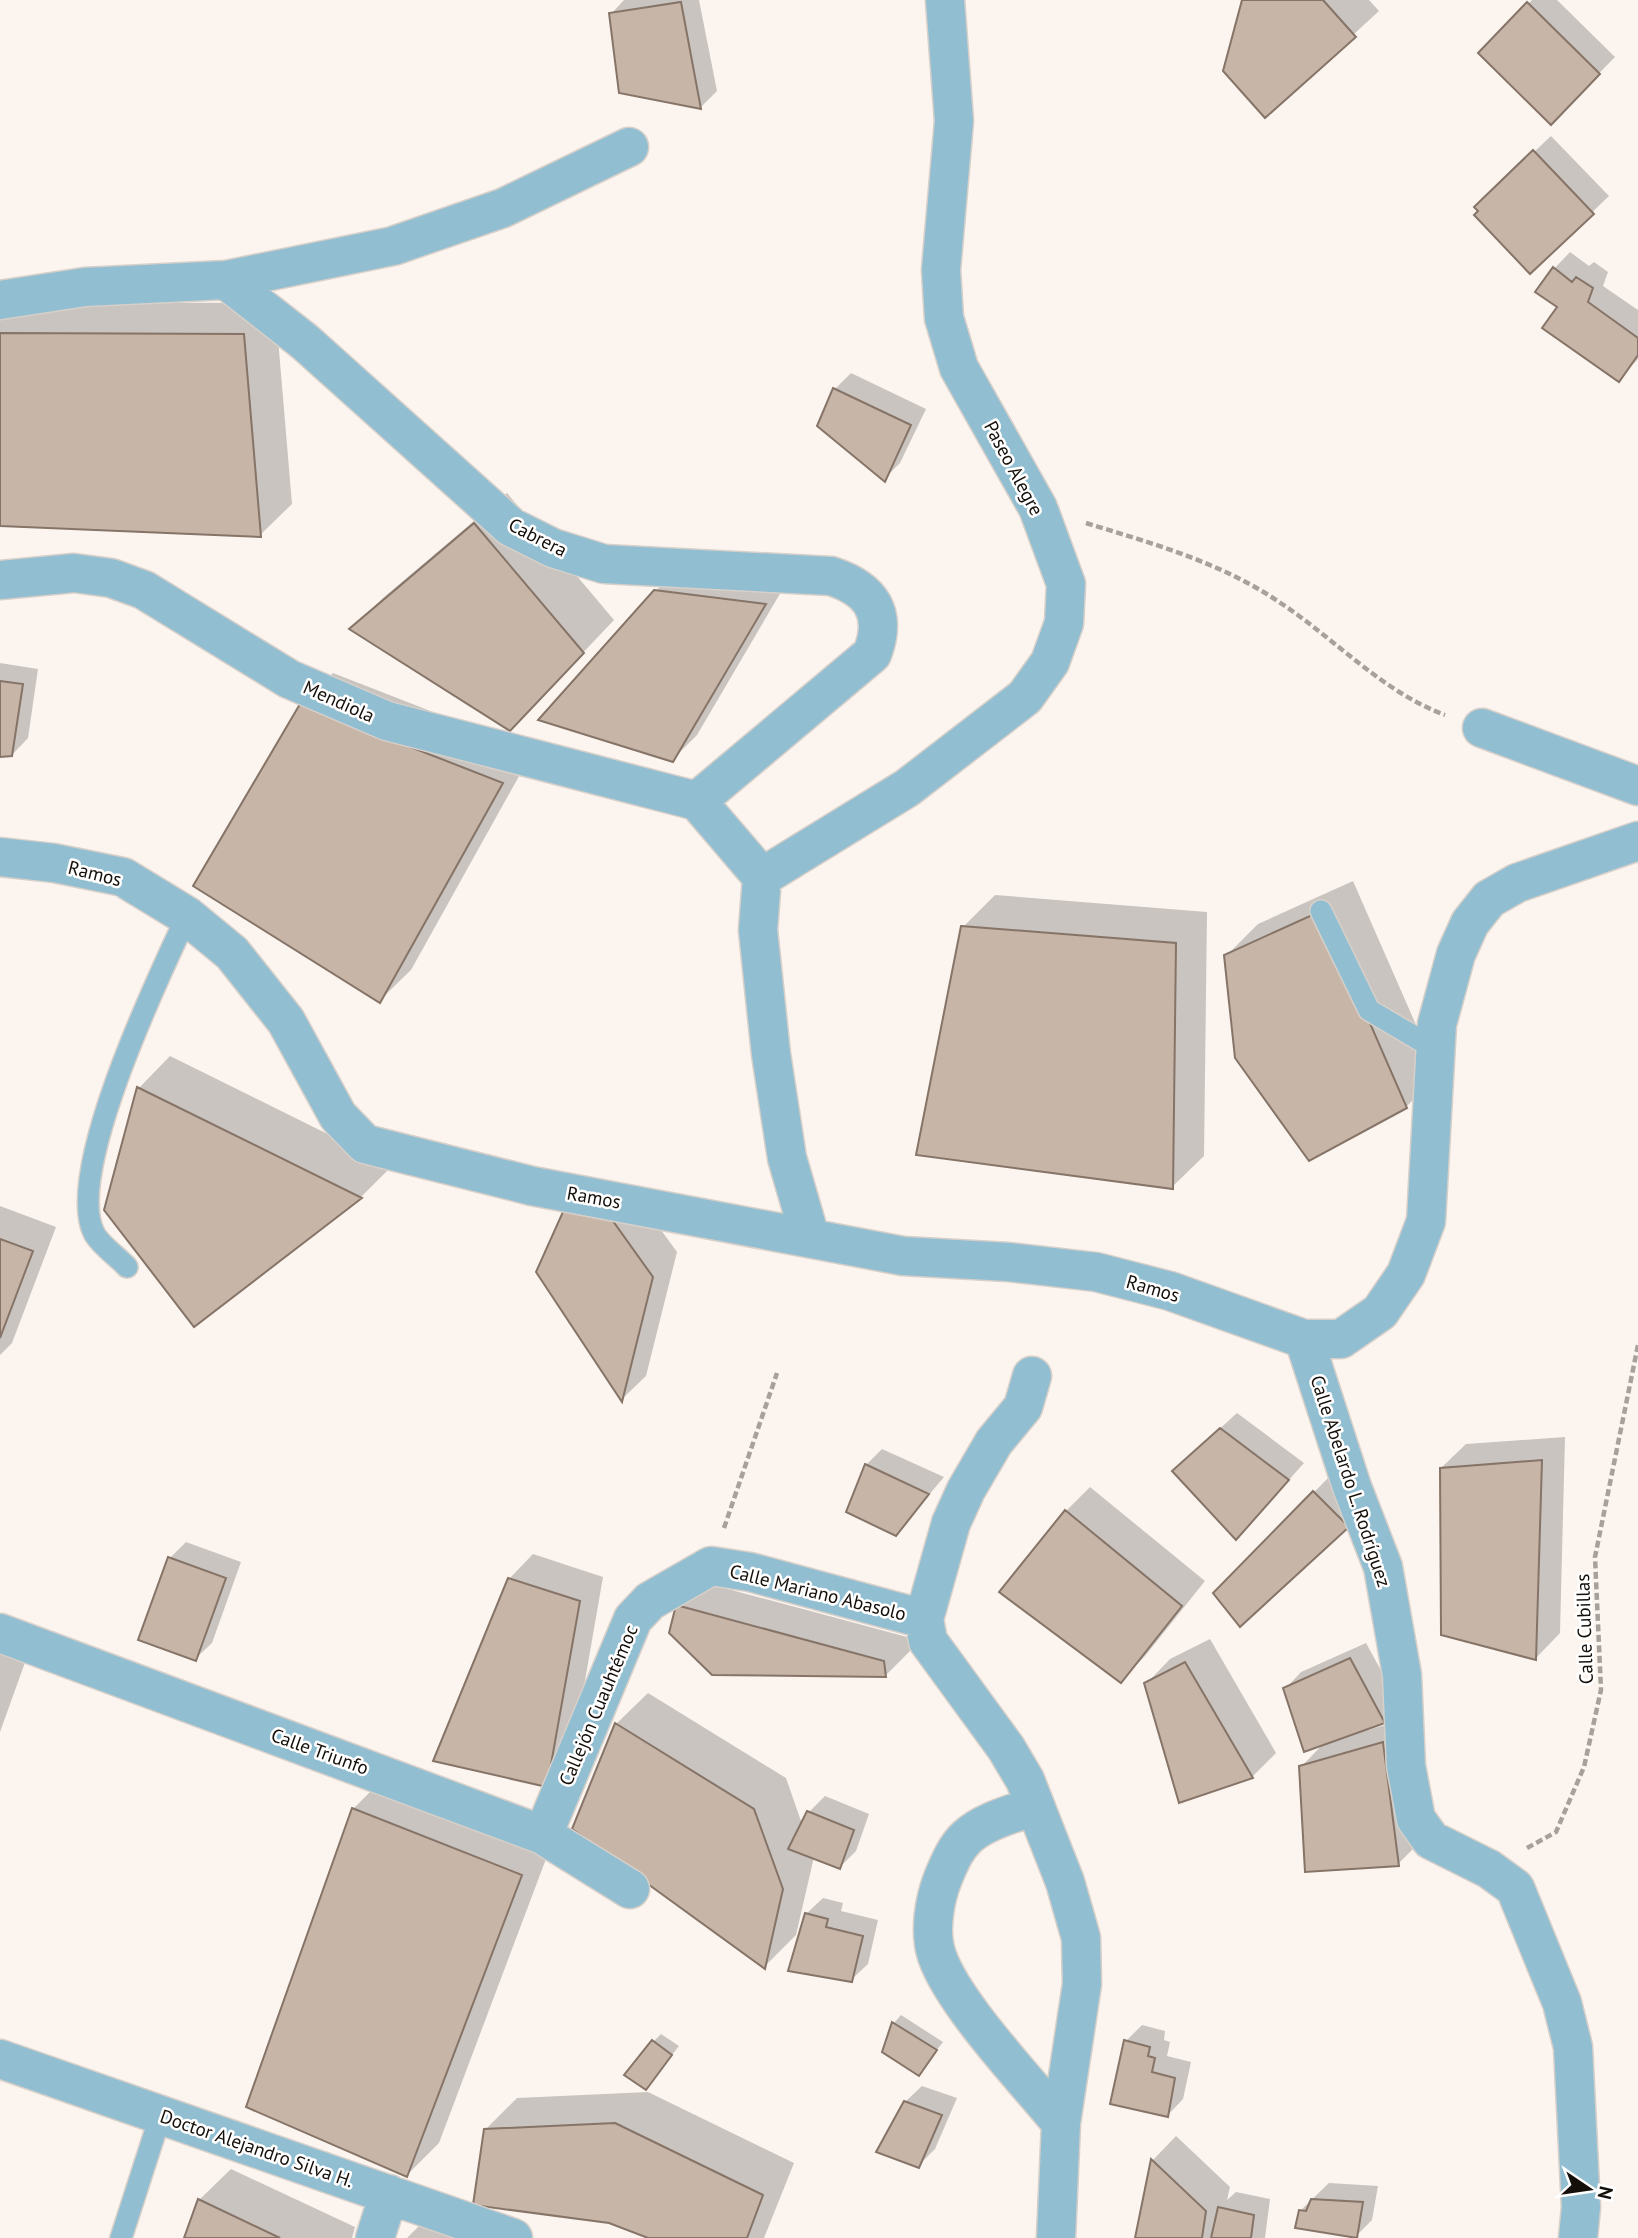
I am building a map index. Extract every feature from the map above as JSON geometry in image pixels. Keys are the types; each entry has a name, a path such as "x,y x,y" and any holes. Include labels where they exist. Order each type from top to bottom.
{"street":[{"name":"Paseo Alegre","path":"762,877 907,788 1026,696 1050,662 1064,623 1066,584 1038,508 959,368 944,318 941,270 954,121 945,0"},
{"path":"0,300 85,287 226,280 393,246 503,208 629,147"},
{"name":"Cabrera","path":"226,280 305,342 511,527 552,548 604,564 831,576 853,583 868,596 877,615 878,638 872,654 697,801"},
{"name":"Mendiola","path":"0,580 74,573 111,578 144,590 289,679 387,721 697,801"},
{"path":"1482,728 1638,786"},
{"path":"697,801 762,877 758,930 771,1054 787,1158 810,1237"},
{"path":"1304,1339 1341,1339 1380,1312 1406,1274 1426,1221 1437,1024 1456,954 1470,923 1489,898 1517,883 1638,841"},
{"name":"Ramos","path":"0,857 54,863 122,877 187,916 232,953 286,1021 338,1116 365,1143 532,1186 903,1256 1008,1262 1096,1272 1170,1291 1304,1339"},
{"name":"Calle Abelardo L. Rodríguez","path":"1304,1339 1352,1487 1383,1567 1402,1675 1406,1766 1416,1819 1431,1840 1489,1869 1515,1888 1562,2003 1570,2036 1581,2207 1578,2238"},
{"name":"Calle Mariano Abasolo","path":"1032,1376 1023,1407 994,1442 951,1523 925,1619 928,1641 1006,1748 1025,1780 1065,1882 1081,1938 1082,1984 1061,2123 1056,2238"},
{"name":"Calle Mariano Abasolo","path":"711,1566 750,1572 925,1619"},
{"name":"Callejón Cuauhtémoc","path":"543,1835 633,1619 650,1601 711,1566"},
{"name":"Calle Triunfo","path":"0,1633 543,1835 630,1889"},
{"path":"1034,1806 987,1825 967,1837 953,1856 940,1886 933,1922 937,1956 961,1999 1061,2123"},
{"name":"Doctor Alejandro Silva H.","path":"0,2059 513,2238"},
{"path":"375,2238 389,2194"}],"lane":[{"path":"1321,911 1369,1010 1435,1049"},
{"path":"127,1267 94,1234 88,1207 95,1147 136,1027 187,916"},
{"path":"121,2238 161,2114"}],"path":[{"path":"1038,508 1196,557 1282,603 1360,664 1427,708 1482,728"},
{"name":"Calle Cubillas","path":"1489,1869 1556,1832 1584,1767 1601,1690 1595,1557 1638,1345"},
{"path":"711,1566 777,1373"}],"building":[{"path":"1242,0 1323,0 1356,37 1265,118 1223,71"},
{"path":"681,2 701,109 619,93 609,13"},
{"path":"1527,2 1600,74 1551,125 1478,53"},
{"path":"1533,150 1594,214 1530,274 1474,215 1478,211 1474,207"},
{"path":"1553,267 1572,282 1576,277 1593,288 1588,302 1638,338 1638,355 1619,382 1542,328 1557,307 1535,292"},
{"path":"0,333 244,334 261,537 0,526"},
{"path":"833,388 911,425 885,482 817,426"},
{"path":"474,523 584,653 510,731 349,629"},
{"path":"654,590 766,604 673,762 538,720"},
{"path":"0,681 23,684 12,756 0,757"},
{"path":"300,704 503,783 380,1003 193,886"},
{"path":"1321,911 1407,1108 1309,1161 1235,1058 1224,955"},
{"path":"961,926 1176,943 1173,1189 916,1155"},
{"path":"137,1087 362,1198 194,1327 104,1210"},
{"path":"566,1205 605,1210 653,1277 622,1402 536,1272"},
{"path":"0,1239 33,1251 0,1338"},
{"path":"1220,1428 1289,1480 1236,1540 1172,1471"},
{"path":"1542,1460 1536,1660 1441,1635 1440,1468"},
{"path":"865,1464 929,1494 896,1536 846,1512"},
{"path":"1313,1491 1349,1527 1240,1627 1213,1593"},
{"path":"1065,1510 1182,1606 1121,1683 999,1592"},
{"path":"168,1557 226,1578 196,1661 138,1640"},
{"path":"508,1578 580,1601 547,1787 433,1761"},
{"path":"676,1605 884,1661 886,1677 712,1675 669,1633"},
{"path":"1350,1658 1385,1723 1304,1752 1283,1688"},
{"path":"1185,1662 1253,1778 1179,1803 1144,1683"},
{"path":"615,1723 754,1809 783,1889 765,1969 572,1829"},
{"path":"1383,1742 1399,1866 1305,1872 1299,1766"},
{"path":"352,1808 522,1875 407,2177 246,2107"},
{"path":"807,1811 854,1830 840,1869 788,1849"},
{"path":"805,1913 828,1919 826,1927 863,1936 852,1982 788,1971"},
{"path":"892,2022 937,2050 919,2076 882,2052"},
{"path":"652,2040 672,2055 646,2090 624,2075"},
{"path":"1124,2040 1150,2047 1148,2056 1155,2058 1152,2072 1175,2078 1168,2117 1110,2104"},
{"path":"904,2101 942,2115 919,2168 876,2152"},
{"path":"615,2123 763,2195 747,2238 648,2238 609,2223 473,2205 484,2129"},
{"path":"1151,2159 1206,2211 1202,2238 1135,2238"},
{"path":"198,2199 280,2238 184,2238"},
{"path":"1311,2199 1363,2202 1357,2238 1295,2228 1299,2210 1306,2211"},
{"path":"1218,2207 1254,2215 1251,2238 1211,2238"}]}
